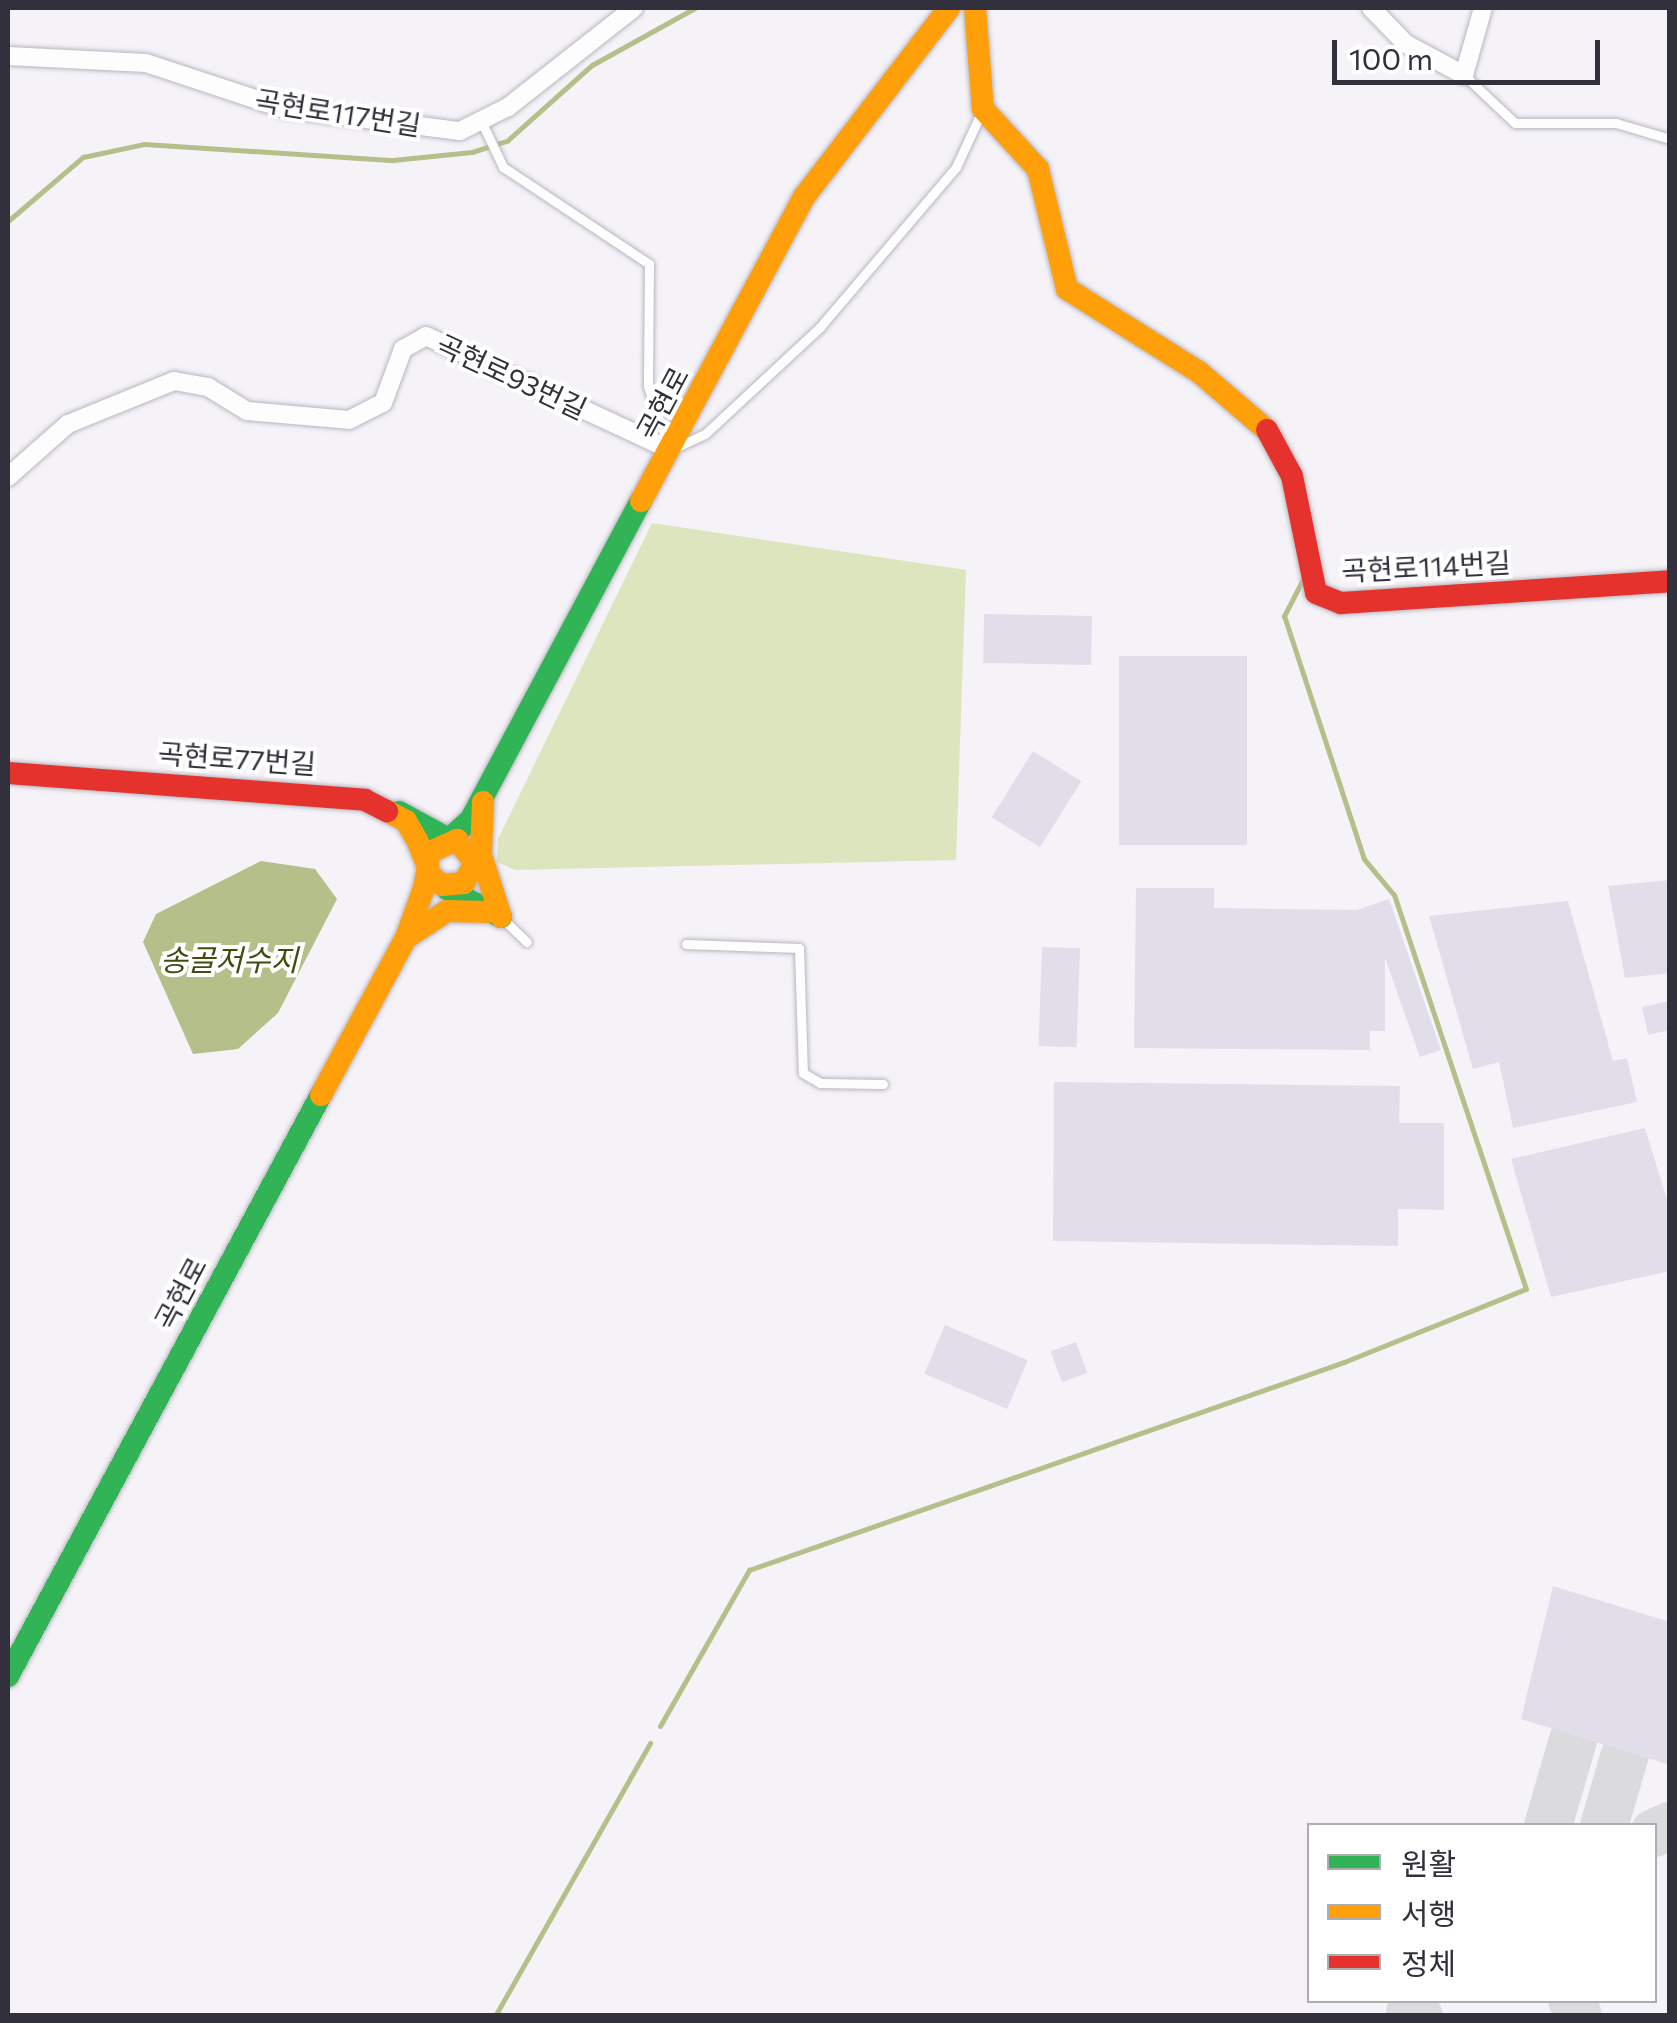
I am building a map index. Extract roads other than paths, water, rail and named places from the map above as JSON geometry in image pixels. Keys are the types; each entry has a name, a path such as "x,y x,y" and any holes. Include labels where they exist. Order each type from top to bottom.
{"main road":[{"name":"곡현로","path":"8,1676 406,938 435,846 449,839 483,798 832,150 949,8"},
{"path":"975,8 983,109"},
{"name":"곡현로114번길","path":"983,109 1038,168 1067,289 1199,372 1282,449 1312,582 1324,600 1670,581"},
{"name":"곡현로77번길","path":"8,773 382,804 446,815 483,798"},
{"path":"406,938 450,887 470,878 479,865 483,798"},
{"path":"382,804 470,848 501,917"},
{"path":"382,804 406,820 428,867 450,887 501,917"},
{"path":"382,804 413,864 406,938"},
{"path":"406,938 447,911 501,917"}],"street":[{"path":"483,124 634,8"},
{"path":"1371,8 1406,44 1464,74 1482,8"},
{"name":"곡현로117번길","path":"8,56 119,59 282,108 460,131 483,124"},
{"name":"곡현로93번길","path":"8,477 68,424 174,381 208,387 248,411 349,420 383,403 403,349 426,336 671,450"}],"lane":[{"path":"1464,74 1515,123 1616,123 1670,139"},
{"path":"483,124 504,168 648,264 648,386 671,450 705,434 820,327 956,167 983,109"},
{"path":"501,917 526,942"},
{"path":"686,944 800,948 803,1073 820,1083 883,1084"}],"water":[{"name":"송골저수지","path":"261,861 315,869 337,899 278,1013 238,1049 193,1054 143,942 156,914"}],"waterway":[{"path":"8,221 83,157 144,144 393,160 472,152 508,140 592,65 695,8"},
{"path":"660,1726 749,1570 1344,1362 1526,1289 1394,895 1364,859 1284,616 1303,579"},
{"path":"495,2016 650,1743"}]}
